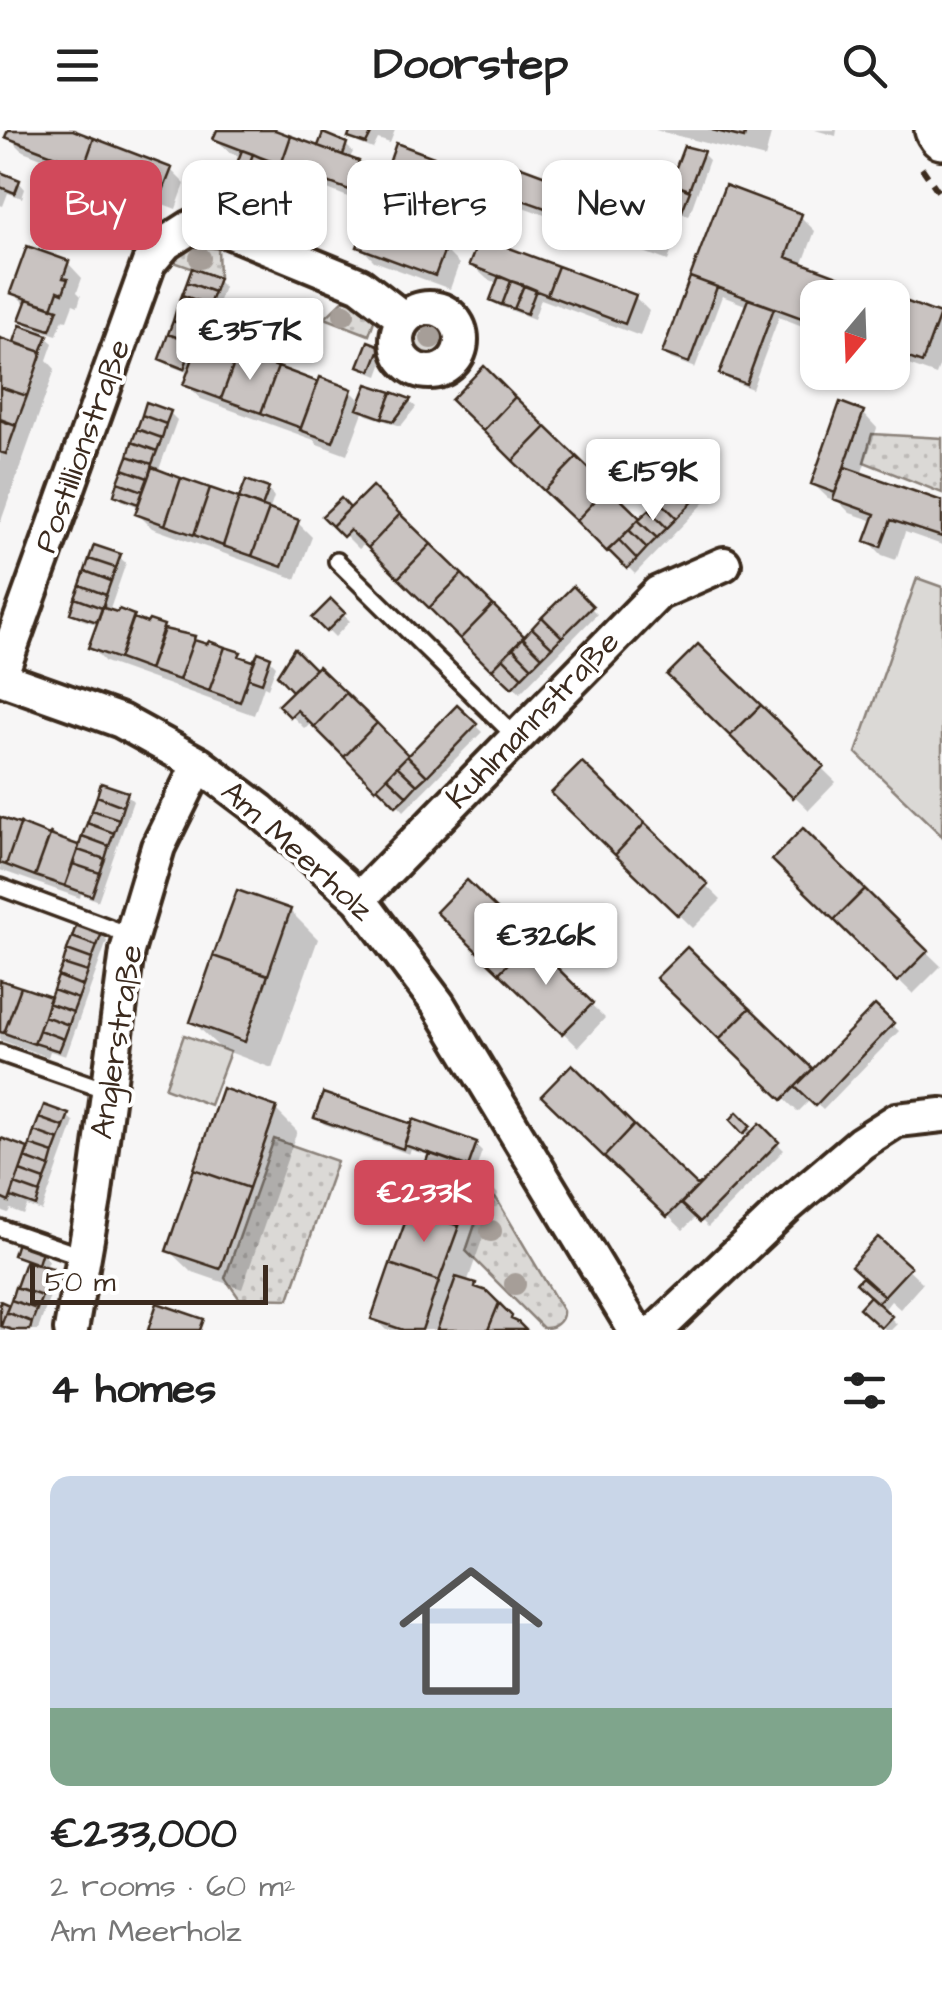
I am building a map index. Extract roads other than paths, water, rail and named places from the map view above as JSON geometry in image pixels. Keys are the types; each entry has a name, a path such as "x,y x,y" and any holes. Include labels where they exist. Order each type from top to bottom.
{"main road":[{"path":"938,130 942,136"}],"street":[{"name":"Postillionstraße","path":"0,677 149,263 166,243 191,227 226,230 360,285 404,319"},
{"name":"Kuhlmannstraße","path":"359,899 658,593 724,564"},
{"name":"Am Meerholz","path":"0,677 121,721 199,764 260,810 359,899 438,1004 634,1330"},
{"name":"Anglerstraße","path":"71,1330 127,951 158,847 199,764"},
{"path":"657,1330 860,1142 897,1120 942,1114"}],"lane":[{"path":"337,561 516,737"},
{"path":"0,887 132,936"},
{"path":"0,1054 109,1092"},
{"path":"0,1228 84,1257"}]}
